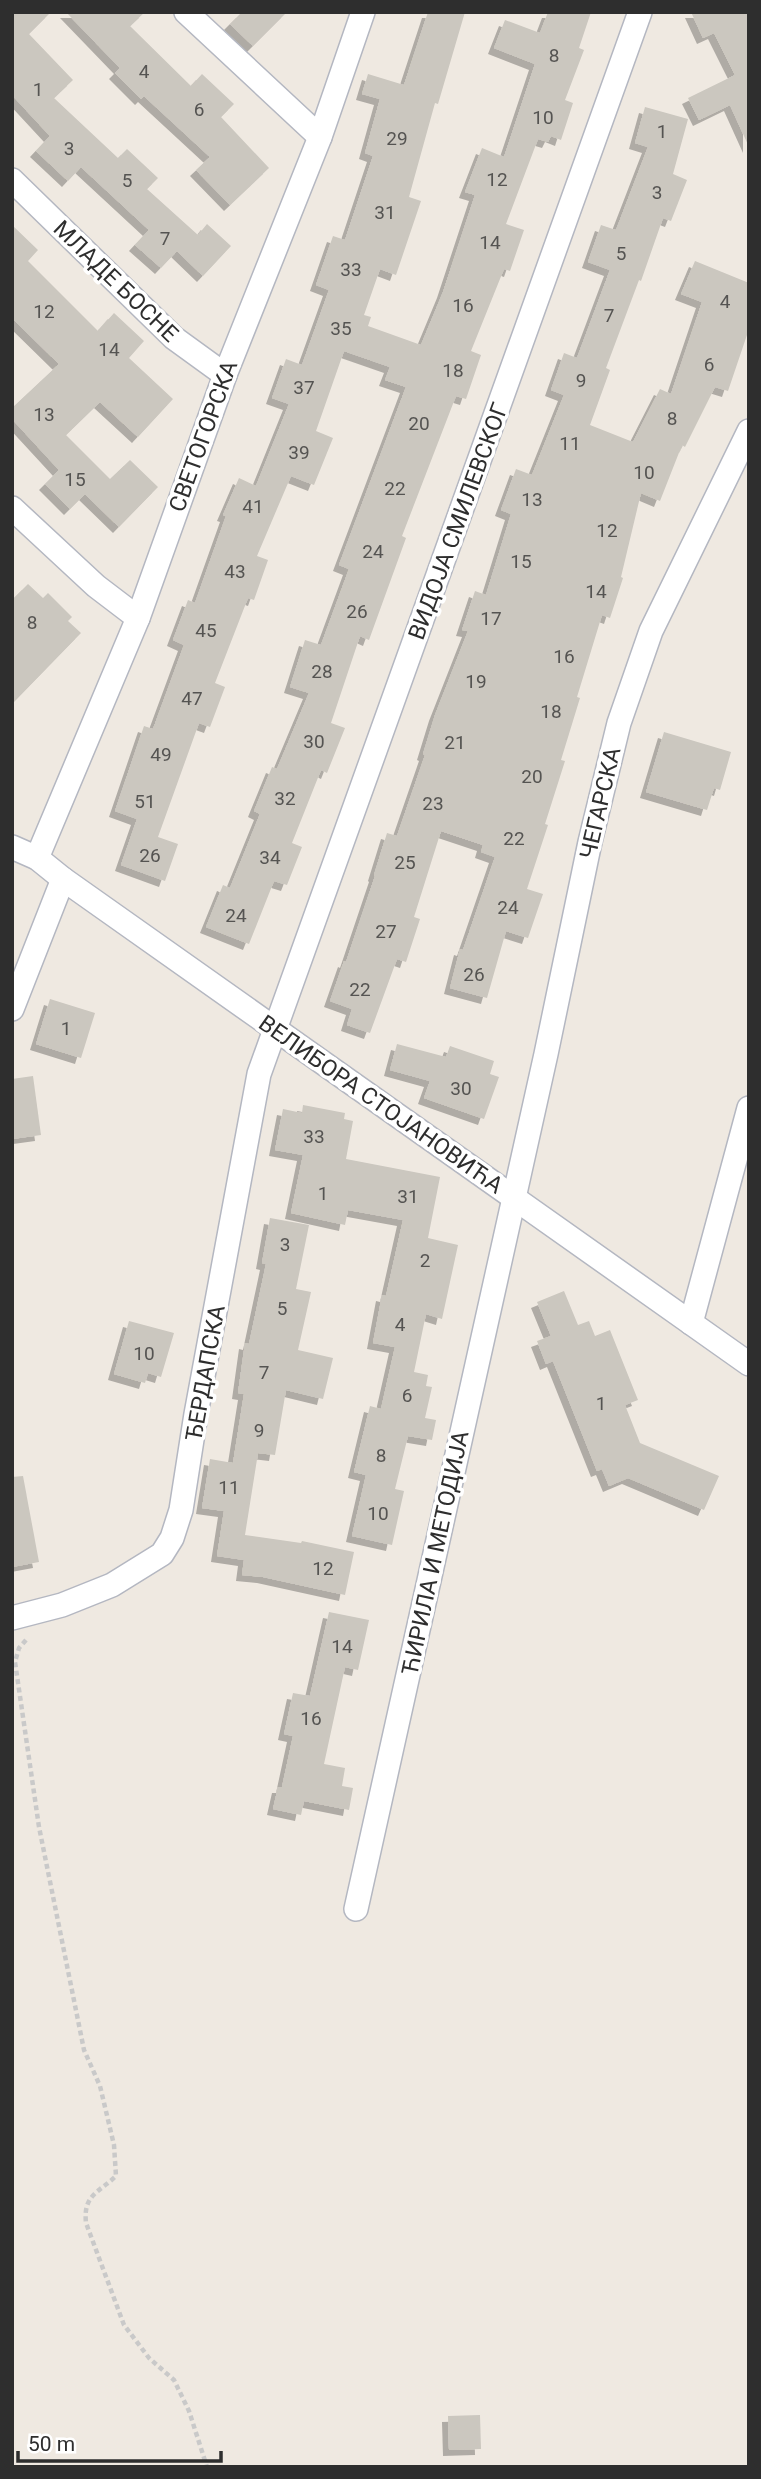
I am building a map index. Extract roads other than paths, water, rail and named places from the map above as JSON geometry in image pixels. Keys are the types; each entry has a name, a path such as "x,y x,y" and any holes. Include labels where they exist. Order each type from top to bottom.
{"street":[{"path":"186,12 320,137"},
{"name":"СВЕТОГОРСКА","path":"37,858 138,618 225,375 320,137 363,12"},
{"name":"ВИДОЈА СМИЛЕВСКОГ","path":"275,1029 640,12"},
{"name":"МЛАДЕ БОСНЕ","path":"12,180 174,338 225,375"},
{"name":"ЧЕГАРСКА","path":"514,1197 590,842 619,723 651,631 749,431"},
{"path":"12,508 96,586 138,618"},
{"name":"ВЕЛИБОРА СТОЈАНОВИЋА","path":"12,847 37,858 63,880 749,1364"},
{"path":"12,1009 63,880"},
{"name":"ЂЕРДАПСКА","path":"12,1618 62,1605 112,1585 162,1554 172,1538 181,1510 258,1074 275,1029"},
{"path":"691,1323 749,1108"},
{"name":"ЋИРИЛА И МЕТОДИЈА","path":"356,1909 514,1197"}]}
